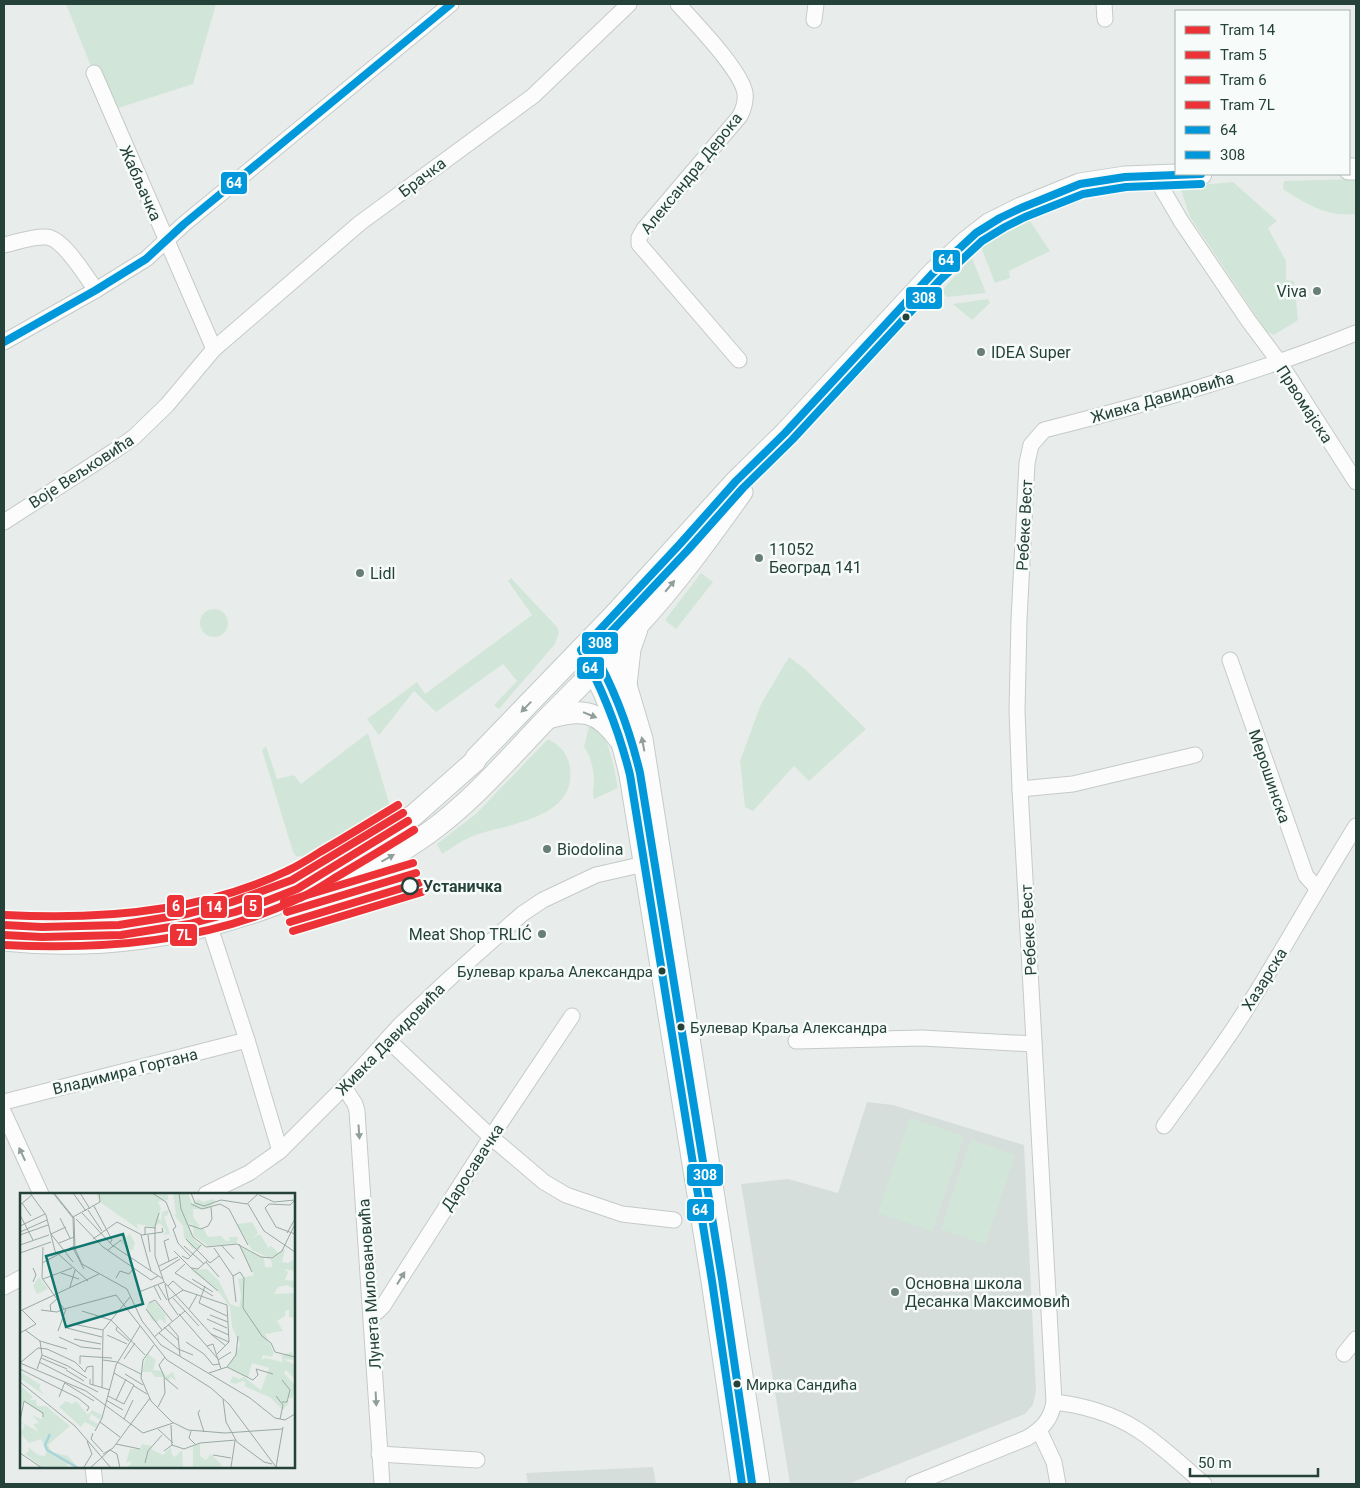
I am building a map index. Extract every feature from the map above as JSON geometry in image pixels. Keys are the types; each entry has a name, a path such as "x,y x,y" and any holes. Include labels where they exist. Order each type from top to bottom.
{"main road":[{"path":"327,882 340,868 414,815 475,761 962,244 984,228 1021,208 1080,184 1110,178 1175,175"},
{"path":"4,940 63,943 113,941 147,937 209,924 274,905 327,882 343,880 372,868 424,836 452,816 480,789 639,624 701,549 785,433"},
{"path":"639,624 630,649 626,685 642,739 653,862 742,1484"},
{"path":"584,646 599,665 626,685"},
{"path":"599,665 605,695 622,743 653,862 759,1484"},
{"path":"548,718 573,711 588,713 606,724 622,743"}],"street":[{"path":"4,342 96,290 146,259 184,224 451,4"},
{"name":"Брачка","path":"214,349 360,223 533,96 629,4"},
{"name":"Александра Дерока","path":"678,4 737,74 744,90 745,103 740,116 644,229 639,238 639,244 738,360"},
{"path":"814,20 816,4"},
{"name":"Жабљачка","path":"94,72 214,349"},
{"name":"Првомајска","path":"1156,175 1181,221 1242,312 1280,363 1356,482"},
{"path":"4,245 42,237 52,238 62,245 96,290"},
{"name":"Живка Давидовића","path":"1044,430 1280,363 1356,333"},
{"name":"Воје Вељковића","path":"4,522 134,437 167,405 214,349"},
{"name":"Ребеке Вест","path":"1040,1430 1049,1419 1054,1402 1017,710 1019,620 1027,462 1031,445 1044,430"},
{"name":"Мерошинска","path":"1230,660 1306,876 1317,888"},
{"path":"1020,789 1074,784 1195,755"},
{"name":"Хазарска","path":"1164,1126 1244,1012 1356,826"},
{"name":"Живка Давидовића","path":"208,1193 249,1173 280,1151 344,1087 387,1039 424,1002 522,914 544,900 596,875 653,862"},
{"path":"209,924 247,1040 280,1151"},
{"name":"Даросавачка","path":"371,1313 377,1312 384,1306 491,1137 572,1016"},
{"path":"796,1041 922,1038 1034,1044"},
{"path":"387,1039 531,1173 560,1192 622,1214 674,1220"},
{"name":"Владимира Гортана","path":"4,1102 247,1040"},
{"name":"Лунета Миловановића","path":"344,1087 355,1104 357,1112 382,1484"},
{"path":"4,1113 41,1193"},
{"path":"4,1287 20,1279"},
{"path":"1344,1354 1356,1340"},
{"path":"1054,1402 1087,1408 1132,1426 1204,1484"},
{"path":"913,1484 1007,1447 1040,1430 1054,1462 1058,1484"},
{"path":"379,1454 477,1460"},
{"path":"93,1468 95,1484"}],"shaded area":[{"name":"Основна школа Десанка Максимовић","path":"867,1102 893,1105 1024,1145 1036,1391 1033,1405 1025,1414 848,1484 790,1484 741,1184 788,1179 838,1193"},
{"path":"653,1467 656,1484 528,1484 526,1473"}],"green space":[{"path":"66,4 216,4 193,84 109,111"},
{"path":"1356,179 1356,214 1336,214 1318,209 1284,190 1283,186 1284,181"},
{"path":"1233,182 1277,221 1268,228 1286,261 1286,280 1294,281 1298,320 1274,335 1266,331 1190,217 1180,187"},
{"path":"1030,221 1050,251 1009,271 1010,278 995,283 981,247 1005,231"},
{"path":"972,258 986,293 947,297 941,291"},
{"path":"988,299 990,303 972,320 953,304"},
{"path":"701,573 713,582 676,629 665,620"},
{"path":"511,578 557,627 559,632 555,644 499,709 494,705 517,681 503,664 436,712 414,691 379,735 367,719 417,682 425,694 532,615 508,581"},
{"path":"214,609 224,613 228,623 224,633 214,637 204,633 200,623 204,613"},
{"path":"789,657 805,669 866,729 809,781 794,766 753,811 745,807 740,761 761,704"},
{"path":"589,726 602,734 606,742 613,761 618,788 594,799 593,768 584,747"},
{"path":"368,733 390,806 304,857 296,856 293,852 262,750 266,746 277,779 294,775 301,784"},
{"path":"548,739 563,750 569,763 569,785 562,798 551,809 536,817 473,836 442,854 437,844 477,813"},
{"path":"910,1118 964,1136 932,1231 878,1213"},
{"path":"971,1140 1015,1155 985,1244 941,1229"}],"tram line":[{"name":"6","path":"5,915 76,916 149,911 219,896 254,885 291,869 398,805"},
{"name":"14","path":"4,925 42,927 119,925 187,914 232,902 292,880 403,813"},
{"name":"5","path":"4,935 42,937 121,935 189,924 235,912 297,889 408,821"},
{"name":"7L","path":"4,945 80,946 118,944 193,934 229,925 265,913 304,896 414,830"},
{"name":"6","path":"284,902 413,863"},
{"name":"14","path":"287,912 416,873"},
{"name":"5","path":"290,922 419,883"},
{"name":"7L","path":"293,931 422,892"}],"transit line":[{"name":"64","path":"4,342 96,290 146,259 184,224 451,4"},
{"name":"64","path":"742,1484 712,1281 630,775 610,711 581,650 736,481 785,433 933,273 976,233 1021,208 1080,184 1125,177 1176,175"},
{"name":"308","path":"752,1483 722,1279 640,773 621,711 593,651 743,488 792,440 940,280 982,241 1025,217 1083,194 1126,187 1201,184"}],"place":[{"name":"Viva","path":"1317,291"},
{"name":"IDEA Super","path":"981,352"},
{"name":"11052 Београд 141","path":"759,558"},
{"name":"Lidl","path":"360,573"},
{"name":"Biodolina","path":"547,849"},
{"name":"Устаничка","path":"410,886"},
{"name":"Meat Shop TRLIĆ","path":"542,934"},
{"name":"Булевар краља Александра","path":"662,971"},
{"name":"Булевар Краља Александра","path":"681,1027"},
{"name":"Основна школа Десанка Максимовић","path":"895,1292"},
{"name":"Мирка Сандића","path":"737,1384"}]}
